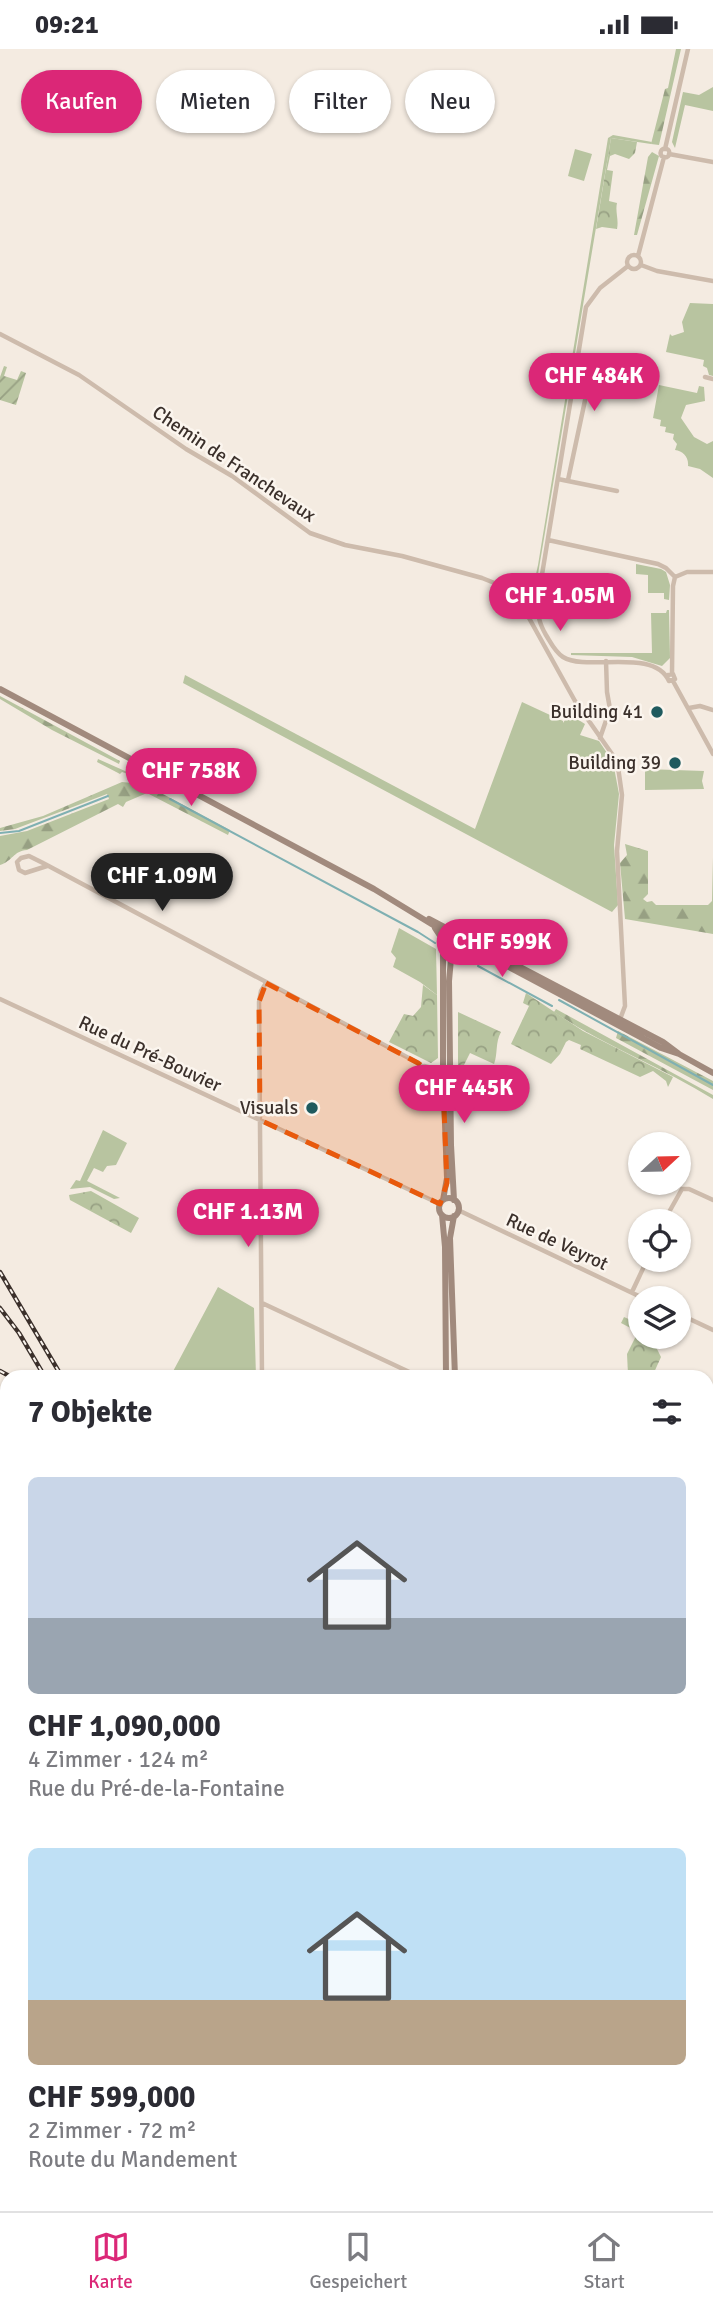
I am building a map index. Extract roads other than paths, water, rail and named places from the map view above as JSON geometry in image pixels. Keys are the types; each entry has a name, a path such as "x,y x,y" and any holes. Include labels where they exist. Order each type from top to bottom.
{"main road":[{"path":"0,689 424,918 434,926 618,1022"},
{"path":"424,918 437,921 470,946 618,1022 663,1042 713,1073"},
{"path":"434,926 441,937 443,949 443,1071 447,1085 452,1191 456,1213 450,1238 455,1370"},
{"path":"443,949 454,935"},
{"path":"446,1370 445,1224 439,1209 447,1178 450,968 454,935"},
{"path":"453,950 470,946"},
{"path":"442,1202 450,1198 454,1200"},
{"path":"442,1215 449,1217 456,1213"}],"street":[{"path":"641,265 638,256 666,156 665,149 688,49"},
{"path":"666,156 713,162"},
{"path":"638,256 629,257 628,266 600,288 586,307 537,608 539,621 552,645 564,658 573,661 632,662 670,674"},
{"path":"628,266 634,269 641,265"},
{"path":"641,265 657,271 713,281"},
{"name":"Chemin de Franchevaux","path":"0,334 79,375 186,450 232,476 310,533 345,545 402,556 482,578 507,590 524,610 575,701 617,763 622,791 617,851 625,1006 618,1022"},
{"path":"568,480 593,363 602,356 632,361"},
{"path":"705,377 713,379"},
{"path":"558,479 617,491"},
{"path":"548,540 658,564 675,577"},
{"path":"675,577 687,572 713,572"},
{"path":"675,577 673,666 668,680 673,680 713,754"},
{"path":"600,738 610,709 606,661"},
{"path":"660,671 673,666"},
{"path":"689,708 700,706 713,710"},
{"path":"47,866 25,873 19,870 17,862 21,857 29,856 424,1066 447,1085"},
{"path":"262,1370 259,1002 265,983"},
{"name":"Rue du Pré-Bouvier","path":"0,999 260,1121 442,1202"},
{"path":"424,1066 443,1071"},
{"path":"671,1209 682,1189 689,1189 713,1201"},
{"name":"Rue de Veyrot","path":"456,1213 628,1290"},
{"path":"262,1303 406,1370"},
{"path":"691,1320 713,1330"}],"waterway":[{"path":"0,833 19,831 108,796"},
{"path":"170,799 435,943"},
{"path":"478,966 552,1006"},
{"path":"559,1000 713,1085"}],"railway":[{"path":"0,1272 58,1370"},
{"path":"0,1308 19,1333 41,1370"}],"place":[{"name":"Building 41","path":"657,712"},
{"name":"Building 39","path":"675,763"},
{"name":"Visuals","path":"312,1108"}]}
